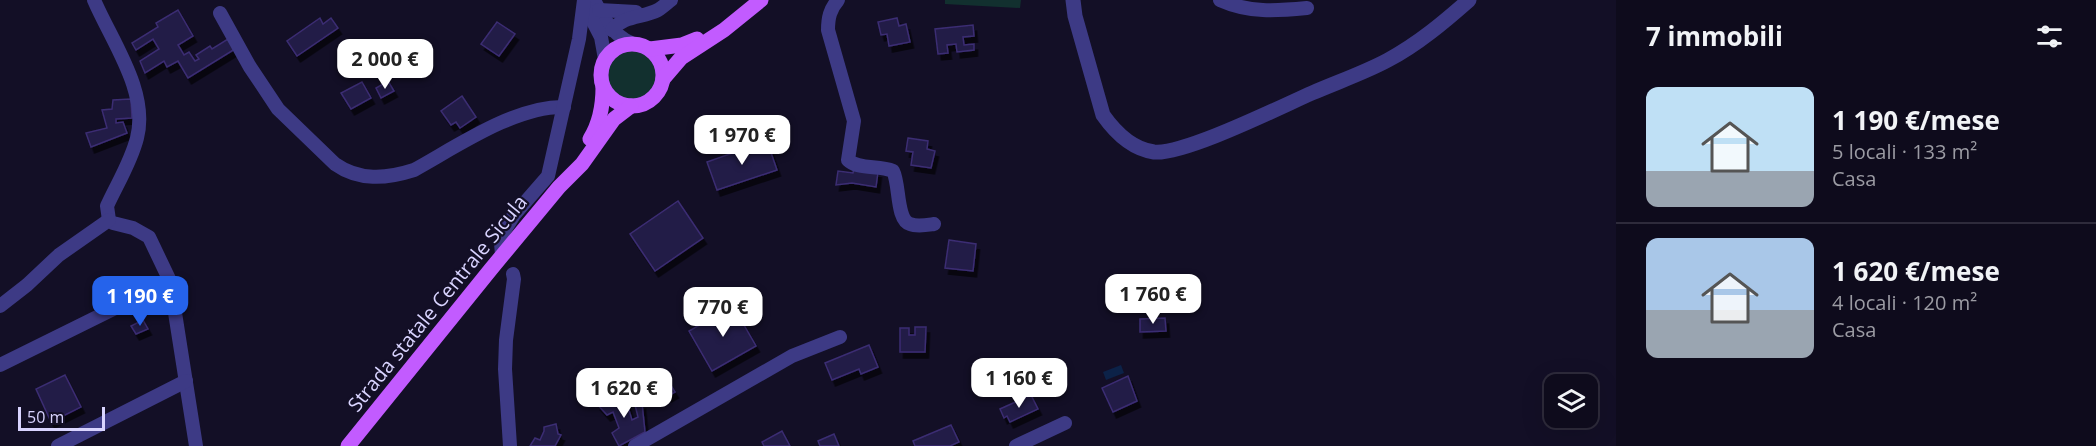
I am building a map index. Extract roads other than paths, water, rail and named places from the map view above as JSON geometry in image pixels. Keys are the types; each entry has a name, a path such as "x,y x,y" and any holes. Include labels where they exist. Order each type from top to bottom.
{"main road":[{"path":"756,4 724,30 681,58 663,79 655,96 648,101 631,106 614,101 603,87 601,68 604,59 613,50 625,44 650,49 682,45 756,4"},
{"path":"650,49 661,62 663,79"},
{"name":"Strada statale Centrale Sicula","path":"559,187 593,134 603,102 603,87"},
{"name":"Strada statale Centrale Sicula","path":"348,446 502,255 559,187 582,164 614,119 631,106"}],"street":[{"path":"94,0 134,85 140,116 138,137 106,212 110,220 133,228 148,237 170,281 196,446"},
{"path":"612,30 626,19 659,9 670,0"},
{"path":"838,0 831,10 828,30 854,121 848,160 853,164 887,168 892,171 897,183 900,210 906,222 911,225 934,224"},
{"path":"1073,0 1075,16 1103,115 1122,137 1135,145 1155,152 1183,147 1204,139 1387,61 1434,30 1470,0"},
{"path":"1220,0 1266,12 1307,8"},
{"path":"590,3 630,12 659,9"},
{"path":"590,3 612,30 621,39 631,44"},
{"path":"590,3 601,37 604,59"},
{"path":"502,255 501,243 504,231 513,215 548,176 579,39 590,3"},
{"path":"220,13 250,67 279,109 335,164 344,171 358,176 376,178 397,176 414,170 519,116 549,107 564,108"},
{"path":"0,306 59,255 110,220"},
{"path":"510,446 505,369 513,274"},
{"path":"0,365 170,281"},
{"path":"635,446 792,356 840,337"},
{"path":"58,446 186,381"},
{"path":"1016,446 1065,423"}],"water":[{"path":"1121,365 1124,373 1106,380 1103,372"}]}
